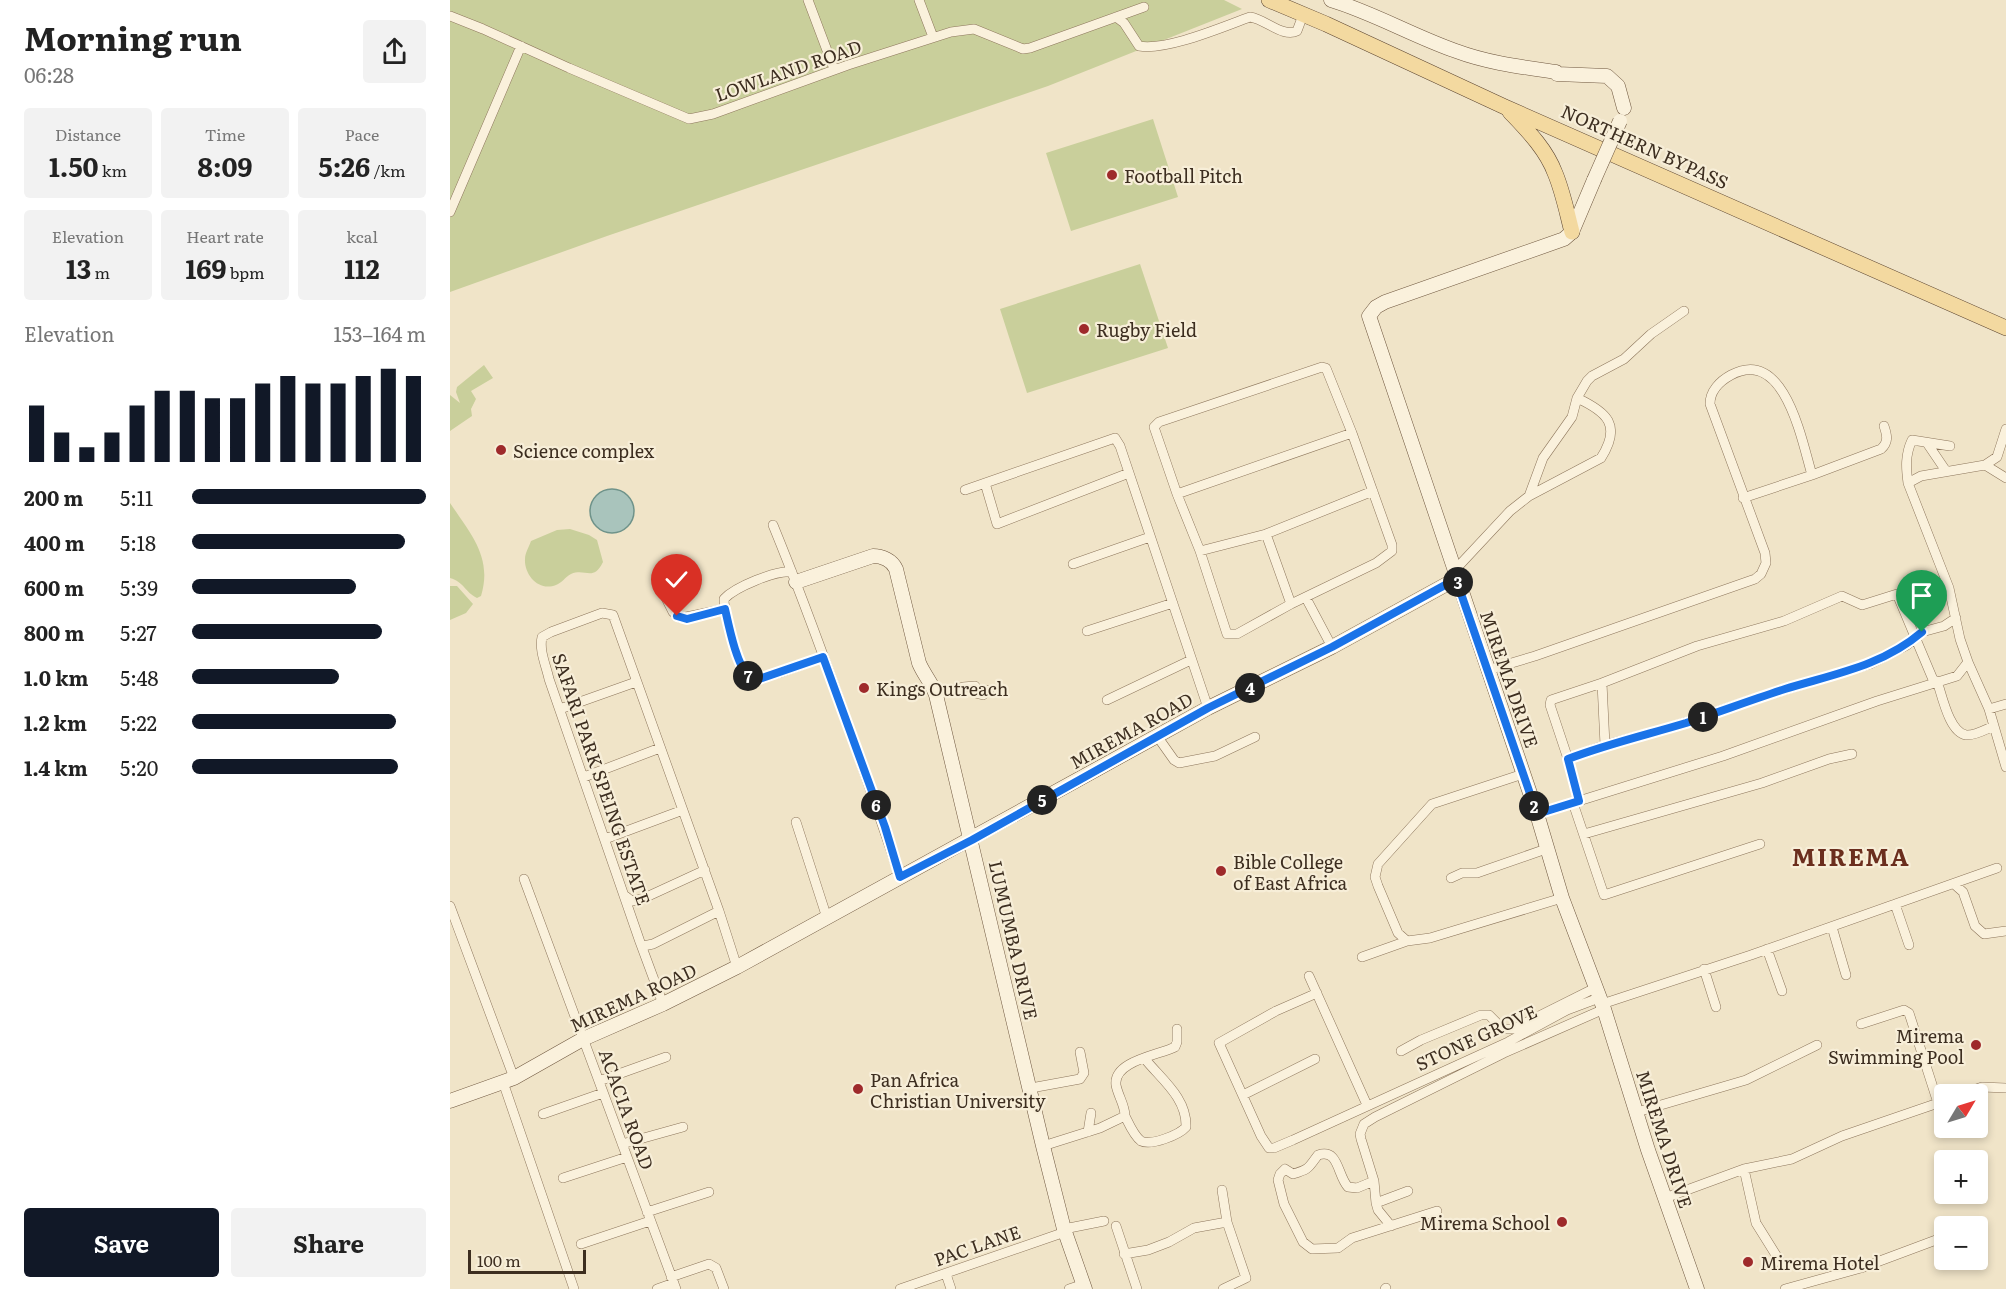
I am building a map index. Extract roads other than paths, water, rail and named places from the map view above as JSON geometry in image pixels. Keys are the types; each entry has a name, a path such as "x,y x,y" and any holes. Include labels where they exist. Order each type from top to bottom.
{"main road":[{"name":"NORTHERN BYPASS","path":"1269,0 1504,107 2006,328"},
{"path":"1504,107 1523,125 1549,160 1556,173 1572,232"}],"street":[{"path":"808,0 834,69"},
{"path":"919,0 933,37"},
{"path":"1330,0 1351,6 1473,57 1565,74 1606,76 1618,86 1622,115 1572,232"},
{"name":"LOWLAND ROAD","path":"450,16 483,28 689,119 713,114 834,69 951,32 974,29 1023,49 1144,7"},
{"path":"1116,17 1124,23 1138,46 1146,47 1183,40 1250,17 1259,18 1283,32 1292,34 1297,31 1304,15"},
{"path":"450,212 520,46"},
{"name":"MIREMA DRIVE","path":"1572,232 1564,239 1541,248 1384,302 1376,307 1369,316 1537,814 1562,898 1600,1000 1648,1150 1697,1289"},
{"name":"MIREMA ROAD","path":"450,1101 509,1080 583,1040 737,968 1208,708 1332,647 1455,575 1510,511 1529,496 1543,458 1572,417 1581,388 1592,376 1624,359 1651,334 1684,311"},
{"path":"1324,367 1373,491 1392,545 1392,551 1376,563 1291,604 1237,634 1227,634 1200,551 1154,430 1156,424 1171,418 1324,367"},
{"path":"1488,670 1535,656 1755,579 1761,574 1766,563 1765,553 1710,404 1712,392 1728,376 1747,370 1765,373 1780,388 1789,401 1812,475"},
{"path":"1529,496 1601,458 1607,448 1611,425 1608,419 1603,413 1577,398"},
{"path":"1743,498 1881,449 1886,445 1887,438 1884,426"},
{"path":"1908,483 1921,476 1985,465 1997,457 2006,429"},
{"path":"1177,494 1352,433"},
{"path":"965,490 1115,438 1120,446 1208,708"},
{"path":"1950,446 1912,440 1906,464 1908,483 1949,588 1960,639 1989,709 2006,767"},
{"path":"1927,443 1946,471"},
{"path":"1985,465 2006,478"},
{"path":"985,483 997,524 1129,473"},
{"path":"1200,551 1266,534 1373,491"},
{"path":"773,525 885,827 900,877"},
{"path":"1266,534 1291,604"},
{"path":"1073,564 1150,537"},
{"name":"LUMUMBA DRIVE","path":"794,577 873,556 886,558 894,564 902,588 919,663 936,695 1043,1146 1065,1231 1084,1287"},
{"path":"794,577 783,572 772,575 729,594 724,599 738,654 750,678 759,679 823,657"},
{"path":"1760,844 1604,895 1584,834 1568,759 1550,705 1551,700 1697,646 1784,621 1842,596 1862,604 1897,594 1950,720 1962,733 1972,735 1994,726"},
{"path":"665,596 673,612 681,618 687,619 725,609"},
{"path":"1306,598 1332,647"},
{"path":"1087,630 1173,603"},
{"name":"SAFARI PARK SPEING ESTATE","path":"663,1004 624,896 541,648 542,637 550,632 602,613 613,615 705,870 737,968"},
{"path":"1568,759 1605,745 1681,724 1765,695 1870,664 1907,645 1922,632 1944,626 1956,618"},
{"path":"1107,700 1191,660"},
{"path":"1537,814 1723,756 1957,676 1968,662"},
{"path":"560,709 636,682"},
{"path":"1602,683 1605,745"},
{"path":"936,695 963,687 975,686 975,693 983,695 989,690"},
{"path":"1989,709 2006,704"},
{"path":"1157,736 1174,760 1179,763 1215,756 1256,737"},
{"path":"584,777 660,748"},
{"path":"1584,834 1762,783 1829,759 1852,754"},
{"path":"1407,941 1398,933 1378,886 1375,877 1378,864 1432,804 1523,774"},
{"path":"605,839 683,810"},
{"path":"796,822 827,918"},
{"path":"1451,878 1461,873 1477,873 1546,849"},
{"path":"1401,1051 1421,1040 1481,1015 1489,1015 1503,1029 1513,1029 1767,949 1997,868"},
{"path":"624,896 632,901 642,899 705,870"},
{"name":"ACACIA ROAD","path":"524,879 674,1283"},
{"path":"1954,884 1963,892 1975,926 1979,930 1984,934 2006,931"},
{"path":"1362,957 1407,941 1430,938 1562,898"},
{"path":"1895,904 1909,945"},
{"path":"450,906 509,1080 574,1289"},
{"path":"643,946 653,944 719,911"},
{"path":"1832,927 1846,975"},
{"path":"1767,949 1782,991"},
{"path":"1704,969 1716,1006"},
{"path":"1309,976 1367,1105"},
{"name":"STONE GROVE","path":"1317,993 1276,1011 1220,1042 1220,1047 1261,1136 1272,1149 1508,1042 1567,1010 1600,1000"},
{"path":"1391,1226 1378,1210 1374,1181 1360,1134 1367,1121 1600,1000"},
{"path":"1861,1024 1904,1010 1909,1013 1935,1084"},
{"path":"1145,1059 1177,1095 1184,1112 1186,1127 1182,1132 1162,1140 1145,1142 1136,1135 1125,1116 1116,1086 1117,1077 1127,1065 1175,1047 1177,1029"},
{"path":"1637,1112 1746,1080 1817,1045"},
{"path":"1031,1088 1080,1079 1084,1073 1080,1052"},
{"path":"599,1081 666,1057"},
{"path":"1243,1095 1316,1059"},
{"path":"1988,1087 2006,1088"},
{"path":"543,1114 603,1094"},
{"path":"1665,1198 1743,1169 1792,1159 1842,1136 1934,1104"},
{"path":"1088,1132 1091,1113"},
{"path":"1043,1146 1088,1132 1125,1116"},
{"path":"622,1144 683,1126"},
{"path":"1374,1181 1358,1188 1348,1187 1333,1157 1326,1153 1318,1155 1311,1167 1304,1170 1293,1174 1285,1169 1278,1180 1288,1216 1302,1242 1312,1249 1338,1248 1352,1239 1437,1211"},
{"path":"563,1179 627,1158"},
{"path":"1743,1169 1756,1223 1781,1263"},
{"path":"1222,1190 1227,1222 1250,1289"},
{"path":"1376,1203 1408,1191"},
{"path":"580,1244 709,1192"},
{"name":"PAC LANE","path":"900,1289 1065,1231 1104,1221"},
{"path":"1124,1254 1148,1250 1169,1242 1194,1228 1227,1222"},
{"path":"1116,1226 1137,1289"},
{"path":"1785,1289 1861,1268 1934,1241"},
{"path":"657,1289 674,1283 709,1264 716,1268 724,1289"},
{"path":"946,1274 951,1289"},
{"path":"1223,1289 1246,1278"},
{"path":"1069,1289 1084,1287"}],"water":[{"path":"612,489 621,490 628,495 633,502 633,520 628,527 621,532 612,533 603,532 596,527 591,520 590,511 591,502 596,495 603,490"}],"place":[{"name":"Football Pitch","path":"1112,175"},
{"name":"Rugby Field","path":"1084,329"},
{"name":"Science complex","path":"501,450"},
{"name":"Kings Outreach","path":"864,688"},
{"name":"Bible College of East Africa","path":"1221,871"},
{"name":"Mirema Swimming Pool","path":"1976,1045"},
{"name":"Pan Africa Christian University","path":"858,1089"},
{"name":"Mirema School","path":"1562,1222"},
{"name":"Mirema Hotel","path":"1748,1262"}],"district":[{"name":"MIREMA","path":"1851,855"}]}
